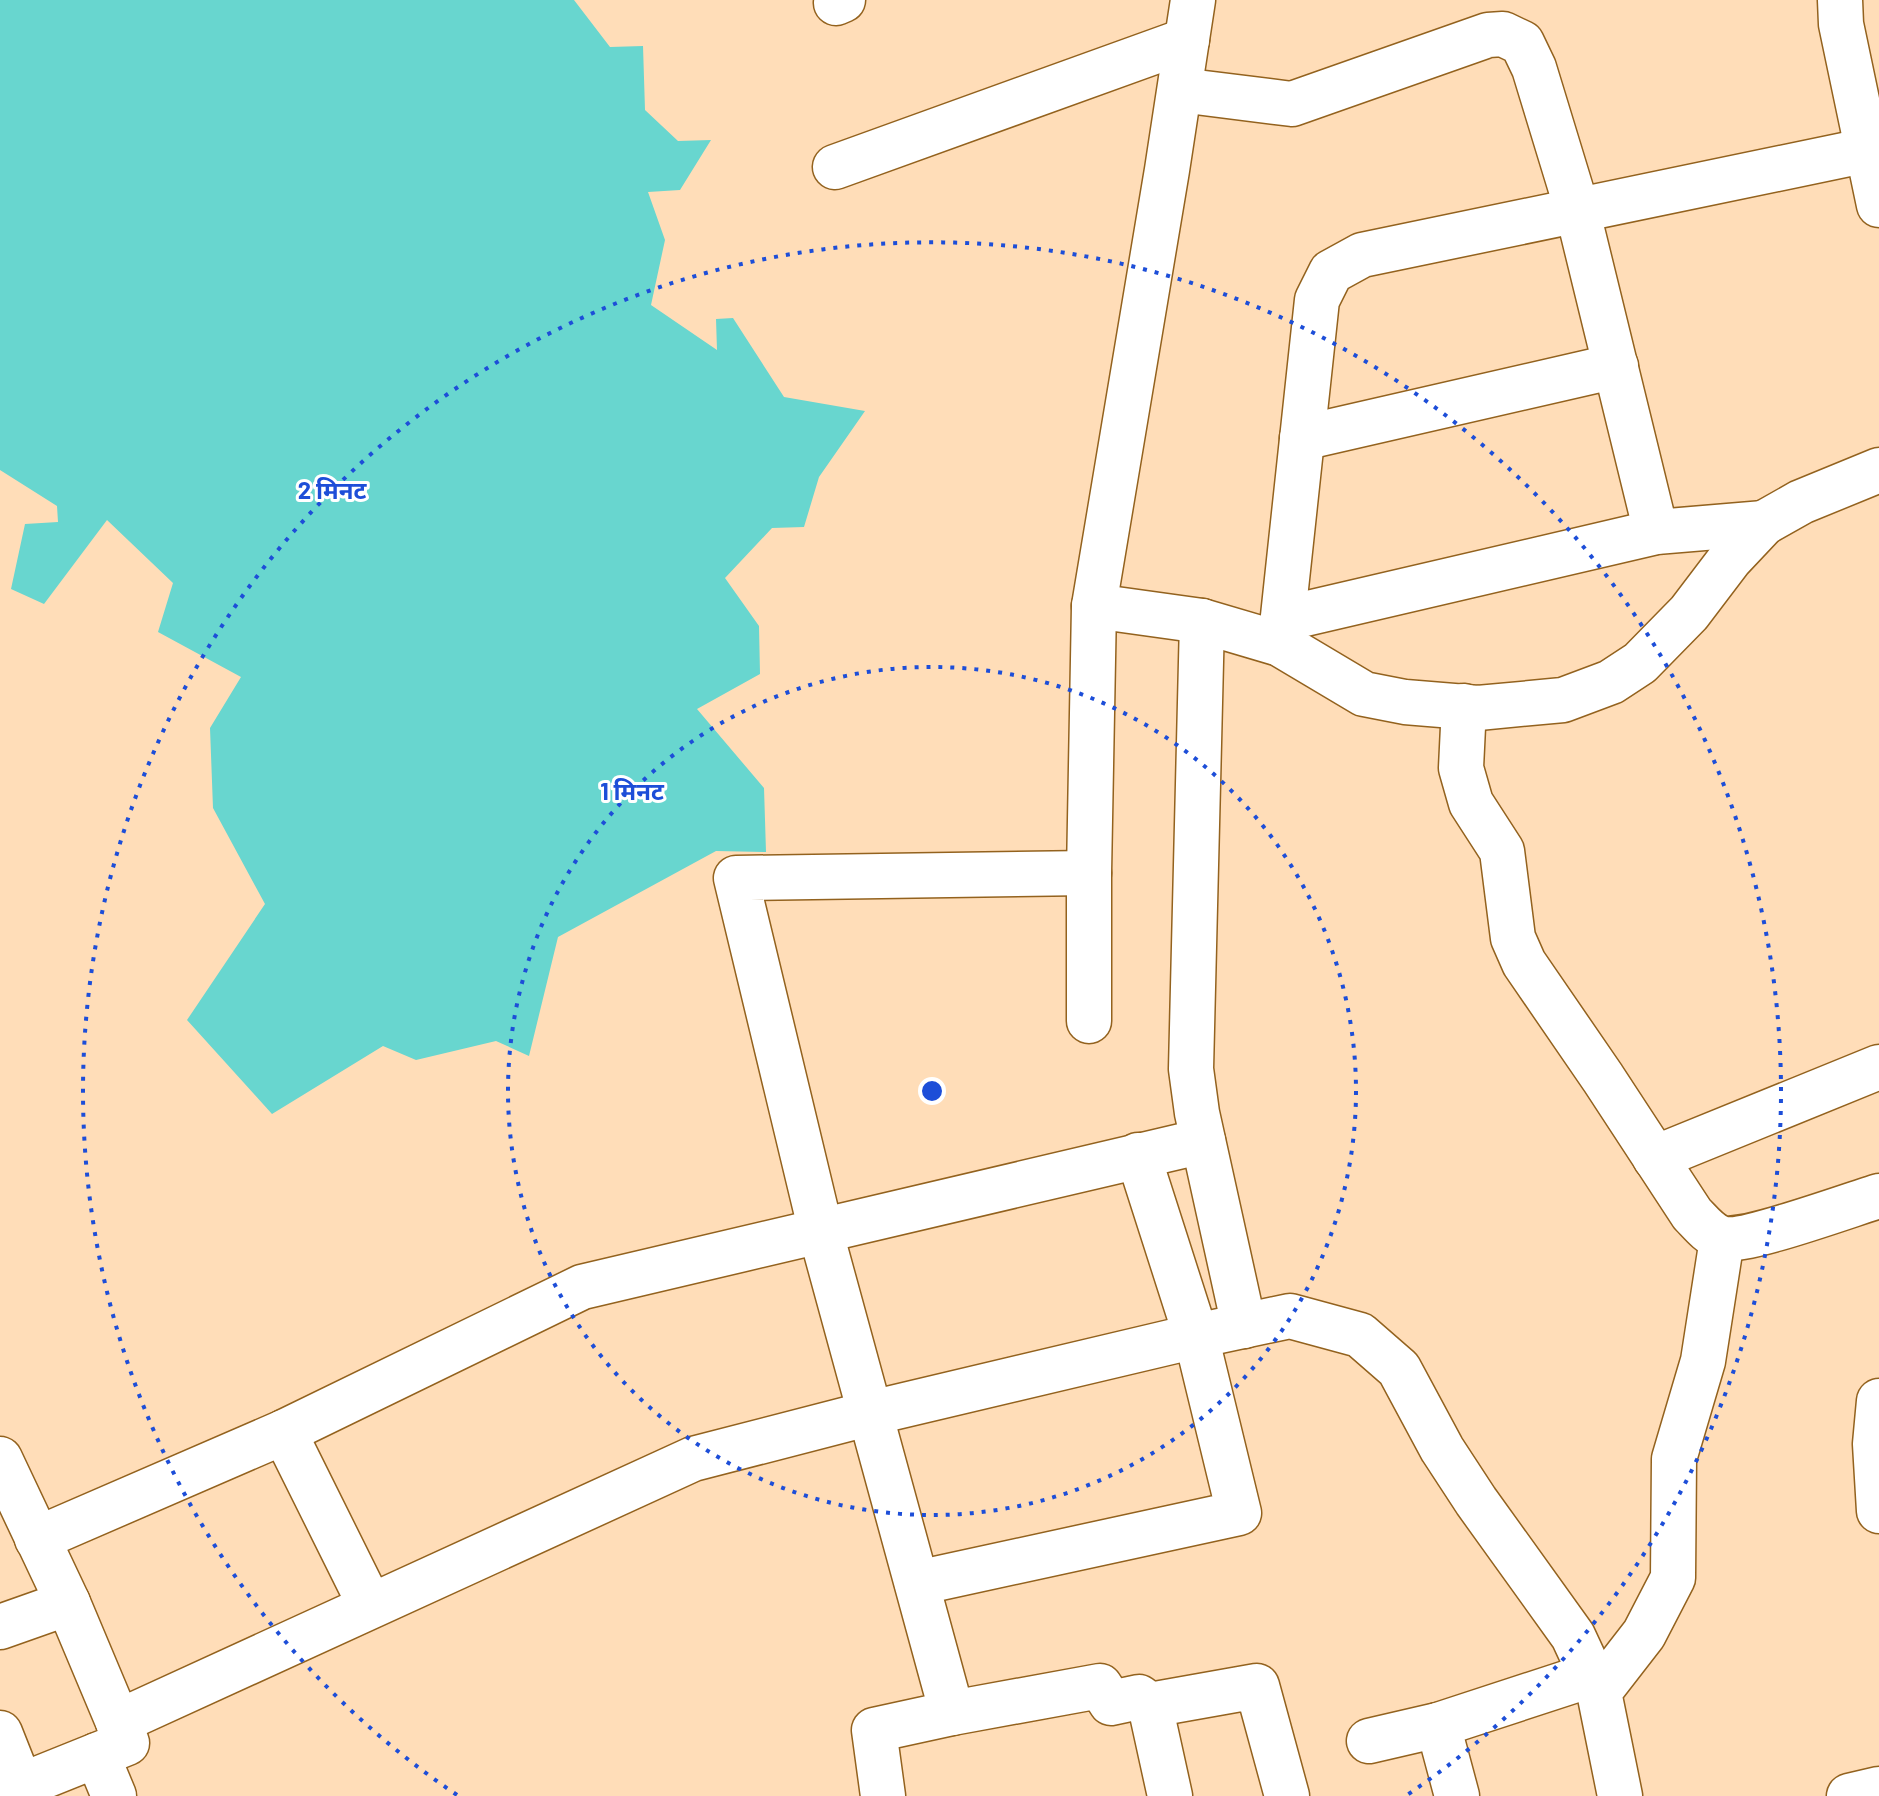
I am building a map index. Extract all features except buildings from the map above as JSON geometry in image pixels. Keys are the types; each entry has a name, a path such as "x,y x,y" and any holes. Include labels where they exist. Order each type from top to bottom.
{"street":[{"path":"1840,0 1841,24 1879,205"},
{"path":"1089,1021 1094,606 1190,20"},
{"path":"835,167 1190,20"},
{"path":"1180,90 1292,104 1488,35 1503,34 1522,43 1534,68 1577,209 1656,532"},
{"path":"1282,632 1317,300 1331,272 1362,255 1868,150"},
{"path":"1302,438 1616,366"},
{"path":"1282,632 1364,694 1405,702 1478,708 1563,700 1611,682 1640,663 1689,613 1730,559 1764,523 1801,502 1879,470"},
{"path":"1094,606 1282,632 1656,532 1764,523"},
{"path":"1202,621 1191,1069 1197,1113 1244,1326"},
{"path":"1464,706 1461,768 1471,803 1502,851 1513,938 1524,963 1692,1214 1706,1229 1722,1239 1744,1237 1879,1196"},
{"path":"952,1713 821,1232 736,878 1089,873"},
{"path":"1655,1158 1879,1067"},
{"path":"37,1539 284,1432 582,1287 1203,1141"},
{"path":"917,1583 1239,1513 1196,1336 1138,1155"},
{"path":"1369,1741 1595,1683 1644,1634 1673,1578 1674,1459 1703,1361 1722,1239"},
{"path":"0,1733 11,1790 370,1605 693,1459 871,1413 1290,1316 1360,1335 1399,1369 1442,1449 1573,1636 1595,1683 1620,1796"},
{"path":"1879,1401 1875,1444 1879,1511"},
{"path":"284,1432 370,1605"},
{"path":"0,1459 68,1603 108,1738 114,1796"},
{"path":"0,1627 68,1603"},
{"path":"883,1796 874,1730 1100,1686 1111,1703 1139,1697 1150,1705 1170,1796"},
{"path":"1150,1705 1257,1686 1287,1796"},
{"path":"1438,1725 1457,1796"},
{"path":"1849,1796 1879,1789"}],"water":[{"path":"0,0 574,0 610,47 643,46 645,110 678,141 711,140 680,190 648,192 665,240 651,305 717,350 716,319 733,318 784,397 865,411 819,477 804,527 772,528 725,578 759,626 760,674 697,709 764,788 766,852 716,851 558,937 529,1056 496,1041 416,1060 383,1046 272,1114 187,1020 265,904 213,808 210,728 241,677 158,632 173,583 107,520 44,604 11,589 25,524 58,522 57,506 0,470"}]}
